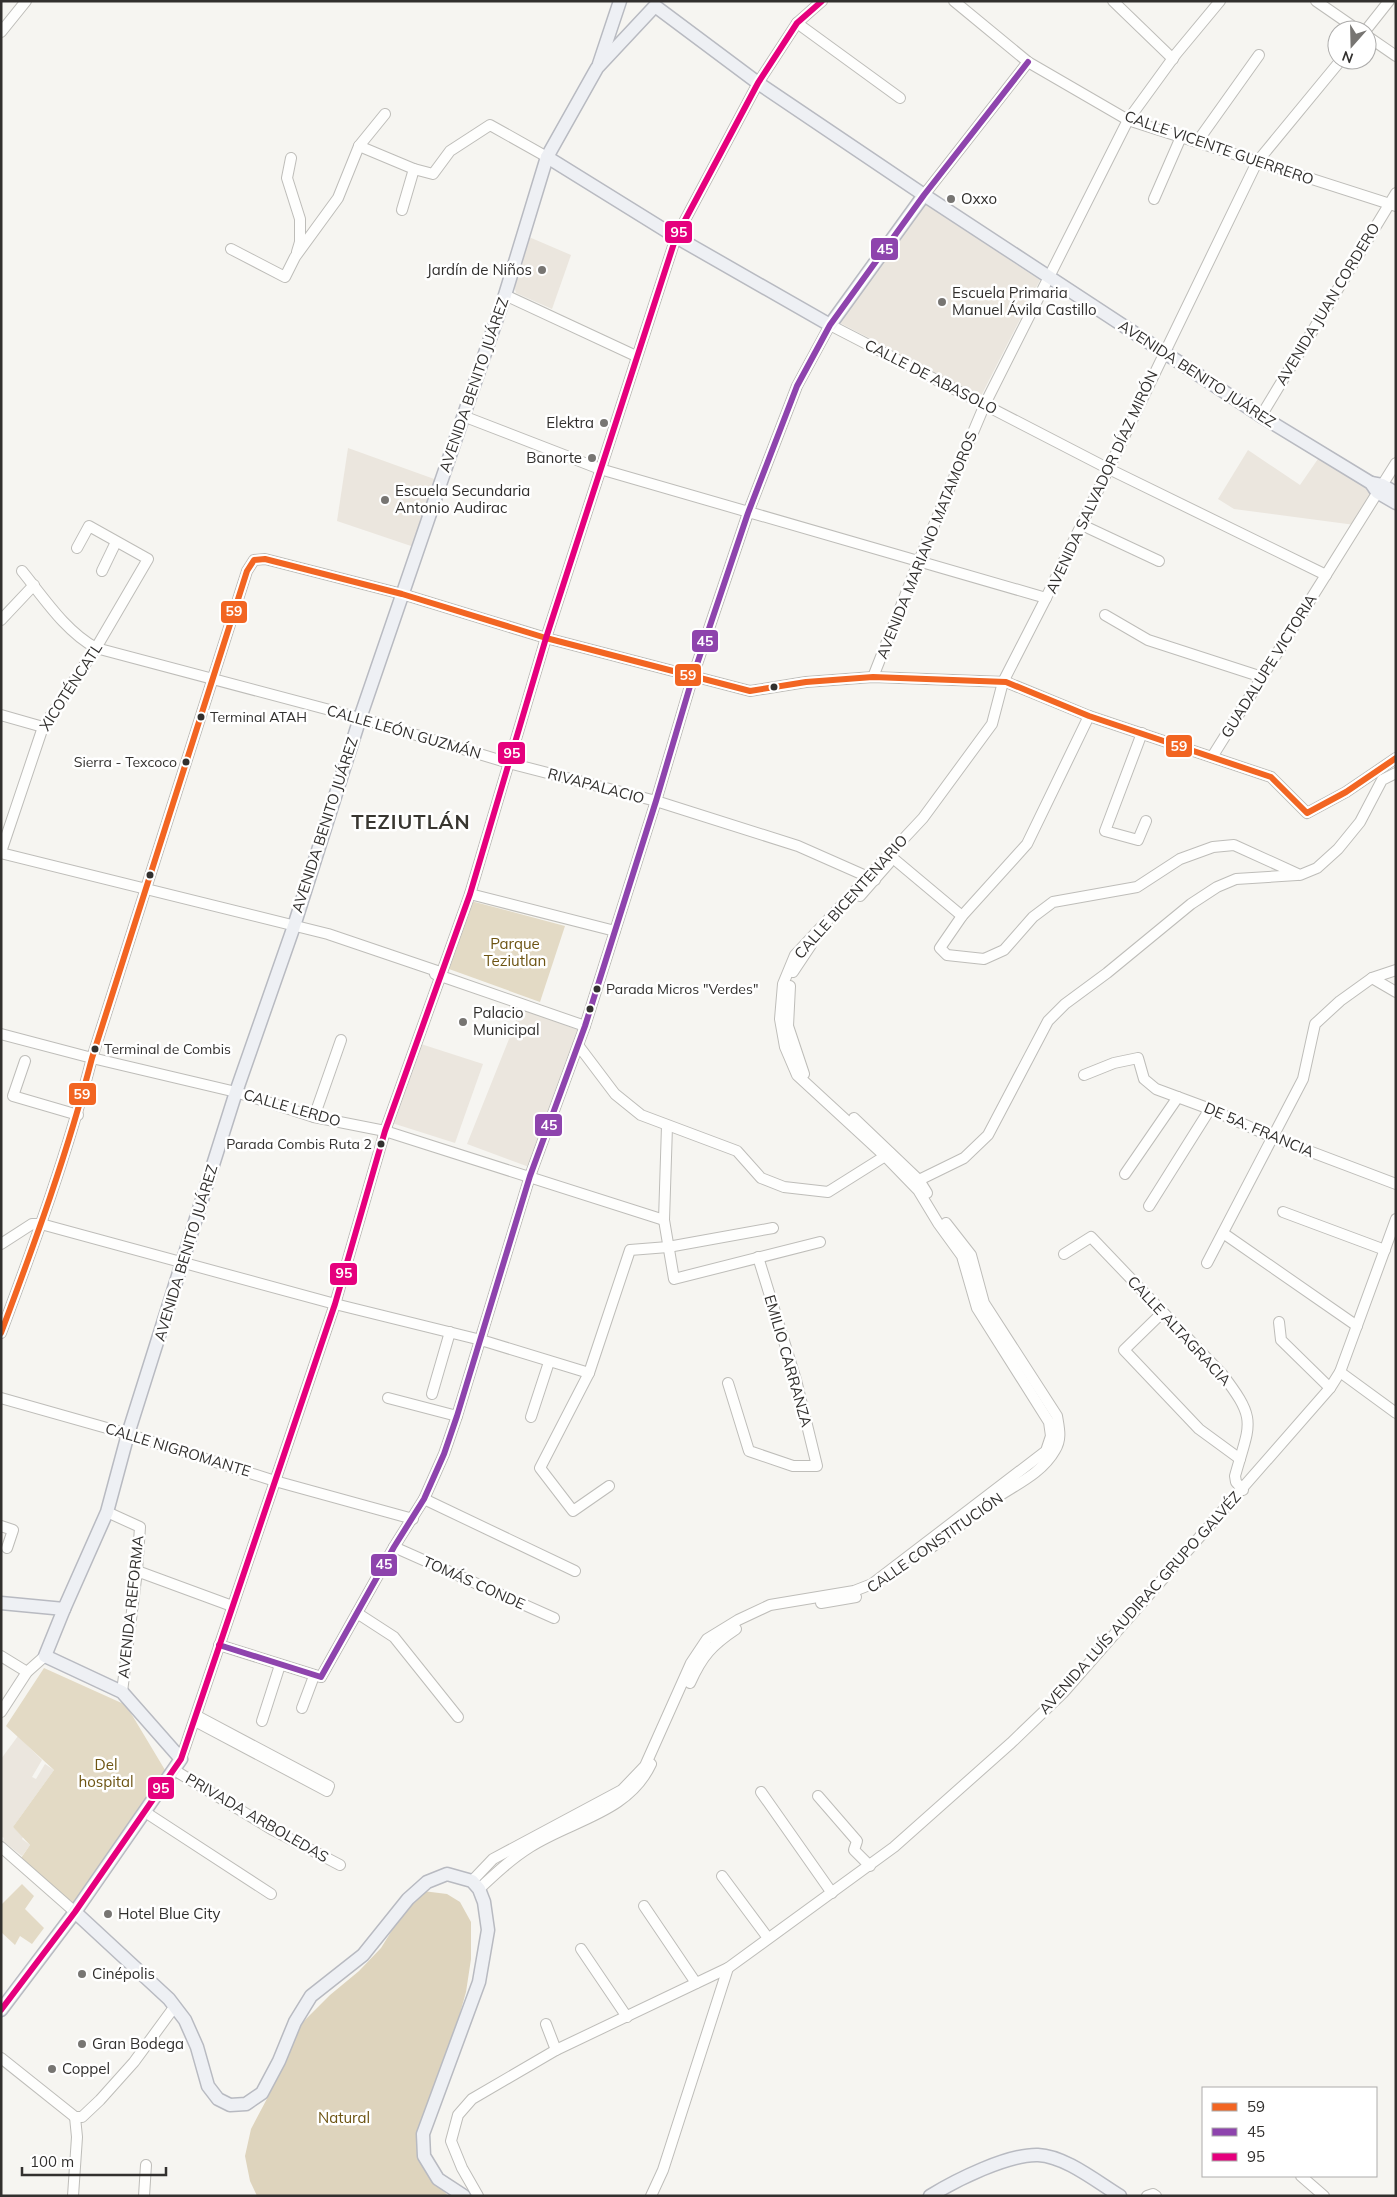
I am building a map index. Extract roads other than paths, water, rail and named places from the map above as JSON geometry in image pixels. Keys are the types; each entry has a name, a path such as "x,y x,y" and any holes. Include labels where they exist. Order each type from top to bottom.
{"main road":[{"path":"597,68 620,1"},
{"name":"AVENIDA BENITO JUÁREZ","path":"45,1656 107,1512 128,1434 184,1262 236,1092 293,928 360,718 505,295 547,157 597,68 657,4 758,83 924,195 1261,416 1377,487 1396,503"},
{"name":"CALLE DE ABASOLO","path":"547,157 676,237 830,325"},
{"path":"830,325 924,195"},
{"name":"AVENIDA BENITO JUÁREZ","path":"1377,487 1396,493"},
{"path":"1,1603 64,1609"},
{"path":"45,1656 126,1696"},
{"name":"AVENIDA REFORMA","path":"126,1696 181,1759"},
{"path":"1,2010 75,1912 181,1759"},
{"path":"75,1912 174,2006 185,2020 197,2047 208,2086 218,2099 230,2105 246,2104 262,2093 294,2022 310,1996 363,1955 408,1899 427,1882 447,1874 476,1885 484,1902 488,1930 479,1982 423,2134 424,2156 438,2179 464,2196"},
{"path":"930,2196 996,2164 1016,2157 1038,2155 1078,2169 1120,2196"}],"street":[{"path":"1,32 26,1"},
{"path":"181,1759 335,1304 385,1131 440,973 470,894 546,638 676,237 758,83 797,23 822,1"},
{"name":"CALLE VICENTE GUERRERO","path":"954,1 1028,62 1128,120 1392,205"},
{"path":"1113,1 1174,56"},
{"path":"1121,1 1174,56"},
{"name":"AVENIDA MARIANO MATAMOROS","path":"873,676 985,404 1128,120 1174,56 1220,1"},
{"path":"1316,1 1344,20"},
{"path":"1374,20 1389,1"},
{"path":"797,23 900,98"},
{"path":"1377,43 1396,56"},
{"path":"1196,142 1259,55"},
{"path":"924,195 1028,62"},
{"name":"AVENIDA SALVADOR DÍAZ MIRÓN","path":"1005,681 1257,162 1333,70"},
{"path":"295,257 338,198 359,146 385,114"},
{"path":"359,146 433,174 450,151 490,125 547,157"},
{"path":"1154,199 1181,137"},
{"path":"232,249 285,277 300,242 300,219 287,178 291,158"},
{"path":"402,210 414,168"},
{"name":"AVENIDA JUAN CORDERO","path":"1261,416 1392,205 1396,192"},
{"path":"505,295 636,356"},
{"path":"302,1708 318,1676 394,1547 413,1519 444,1454 481,1340 530,1176 585,1026 656,801 693,676 748,513 797,386 830,325"},
{"name":"CALLE DE ABASOLO","path":"830,325 1109,469 1326,575"},
{"path":"463,416 600,469 918,563 1046,598"},
{"name":"GUADALUPE VICTORIA","path":"1212,757 1326,575 1377,487 1396,464"},
{"path":"1082,525 1159,560"},
{"path":"77,548 89,526 116,542 102,571"},
{"name":"XICOTÉNCATL","path":"1,853 42,729 96,648 148,558 116,542"},
{"path":"1,1332 37,1224 78,1115 92,1058 211,679 247,571 254,560 265,559 402,594 546,638 750,691 806,682 873,676 1005,681 1089,716 1271,777 1307,813 1346,792 1396,758"},
{"name":"CALLE LEÓN GUZMÁN","path":"22,571 68,627 84,642 96,648 360,718 509,763"},
{"path":"1,614 32,583"},
{"path":"1,620 32,583"},
{"path":"1105,615 1148,640 1262,677"},
{"name":"CALLE BICENTENARIO","path":"888,1154 797,1075 785,1047 780,1019 783,984 795,955 872,878 891,856 923,818 992,724 1005,681"},
{"path":"1,716 42,729"},
{"path":"1089,716 1027,844 962,916 940,948 947,956 984,960 1004,950 1033,917 1053,902 1137,887 1180,859 1213,847 1234,845 1300,875"},
{"path":"1142,733 1105,831 1138,840 1146,821"},
{"name":"RIVAPALACIO","path":"509,763 656,801 798,846 872,878"},
{"path":"919,1180 964,1158 988,1135 1048,1022 1065,1004 1107,973 1192,904 1217,887 1236,879 1300,875 1317,868 1338,849 1360,822 1382,780 1396,773"},
{"path":"1,853 145,888 293,928 328,934 585,1026"},
{"path":"891,856 962,916"},
{"path":"470,894 615,931"},
{"path":"1208,1264 1302,1080 1315,1024 1340,1001 1372,978 1396,970"},
{"path":"1372,978 1396,992"},
{"name":"CALLE LERDO","path":"1,1034 236,1092 314,1117 385,1131 664,1220"},
{"path":"314,1117 341,1040"},
{"path":"578,1044 615,1094 641,1115 737,1151 760,1178 784,1187 828,1192 888,1154"},
{"name":"DE 5A. FRANCIA","path":"1084,1075 1114,1063 1138,1058 1144,1079 1156,1089 1210,1109 1272,1137 1396,1184"},
{"path":"24,1061 13,1096 78,1115"},
{"path":"1126,1174 1178,1097"},
{"path":"1149,1206 1210,1109"},
{"path":"667,1126 664,1220 674,1279 820,1242"},
{"name":"CALLE CONSTITUCIÓN","path":"476,1885 531,1847 616,1804 629,1795 645,1777 698,1665 716,1642 742,1625 777,1608 837,1601 856,1597 874,1590 968,1522 991,1501 1011,1490 1043,1465 1056,1449 1060,1436 1057,1416 984,1303 971,1255 946,1224 919,1180 888,1154"},
{"name":"CALLE CONSTITUCIÓN","path":"476,1885 493,1859 622,1790 645,1766 691,1663 707,1639 738,1620 770,1605 854,1591 872,1584 1046,1451 1051,1436 1049,1422 977,1308 962,1256 938,1223 918,1190 888,1154"},
{"path":"1283,1212 1385,1250"},
{"name":"AVENIDA LUÍS AUDIRAC GRUPO GALVÉZ","path":"478,2196 462,2168 451,2141 458,2115 472,2099 556,2050 728,1968 894,1847 1011,1743 1063,1693 1330,1388 1340,1372 1396,1219"},
{"path":"1,1244 37,1224 335,1304 481,1340 589,1373"},
{"path":"609,1486 573,1511 540,1468 589,1373 630,1250 668,1247 773,1228"},
{"path":"1,1232 11,1238"},
{"path":"1223,1233 1357,1326"},
{"name":"CALLE ALTAGRACIA","path":"1064,1254 1091,1237 1222,1374 1244,1405 1249,1427 1235,1476 1236,1482 1242,1490"},
{"name":"EMILIO CARRANZA","path":"728,1383 749,1451 793,1466 817,1466 796,1380 758,1257"},
{"path":"1163,1312 1124,1350 1199,1429 1240,1459"},
{"path":"1279,1322 1281,1340 1330,1388"},
{"path":"432,1394 450,1332"},
{"path":"531,1416 549,1362"},
{"path":"1340,1372 1396,1413"},
{"name":"CALLE NIGROMANTE","path":"1,1398 128,1434 275,1481 413,1519"},
{"path":"388,1398 457,1416"},
{"path":"424,1499 575,1571"},
{"name":"AVENIDA REFORMA","path":"107,1512 140,1527 126,1696"},
{"path":"1,1526 13,1530 7,1548"},
{"name":"TOMÁS CONDE","path":"394,1547 554,1618"},
{"path":"137,1571 232,1606"},
{"path":"357,1612 394,1637 458,1717"},
{"path":"219,1645 318,1676"},
{"path":"1,1656 27,1672"},
{"path":"1,1712 27,1672 45,1656"},
{"path":"262,1721 280,1665"},
{"path":"196,1718 330,1786 327,1790 196,1718"},
{"name":"PRIVADA ARBOLEDAS","path":"174,1770 273,1830 340,1865"},
{"path":"761,1792 832,1893"},
{"path":"818,1796 857,1841 854,1850 870,1866"},
{"path":"144,1812 271,1894"},
{"path":"1,1847 75,1912"},
{"path":"722,1876 768,1938"},
{"path":"644,1906 696,1983"},
{"path":"581,1949 627,2017"},
{"path":"651,2196 663,2170 728,1968"},
{"path":"1,2058 75,2117 82,2117 87,2114 134,2062 174,2006"},
{"path":"546,2024 556,2050"},
{"path":"73,2196 77,2137 75,2117"},
{"path":"144,2196 146,2165"},
{"path":"1302,2177 1324,2196"},
{"path":"1147,2196 1152,2194 1156,2196"}],"place":[{"name":"Oxxo","path":"951,199"},
{"name":"Jardín de Niños","path":"542,270"},
{"name":"Escuela Primaria Manuel Ávila Castillo","path":"942,302"},
{"name":"Elektra","path":"604,423"},
{"name":"Banorte","path":"592,458"},
{"name":"Escuela Secundaria Antonio Audirac","path":"385,500"},
{"name":"Terminal ATAH","path":"201,717"},
{"name":"Sierra - Texcoco","path":"186,762"},
{"name":"Parada Micros \"Verdes\"","path":"597,989"},
{"name":"Palacio Municipal","path":"463,1022"},
{"name":"Terminal de Combis","path":"95,1049"},
{"name":"Parada Combis Ruta 2","path":"381,1144"},
{"name":"Hotel Blue City","path":"108,1914"},
{"name":"Cinépolis","path":"82,1974"},
{"name":"Gran Bodega","path":"82,2044"},
{"name":"Coppel","path":"52,2069"}],"district":[{"name":"TEZIUTLÁN","path":"411,822"}],"park label":[{"name":"Parque Teziutlan","path":"515,952"},
{"name":"Del hospital","path":"106,1774"},
{"name":"Natural","path":"344,2118"}]}
